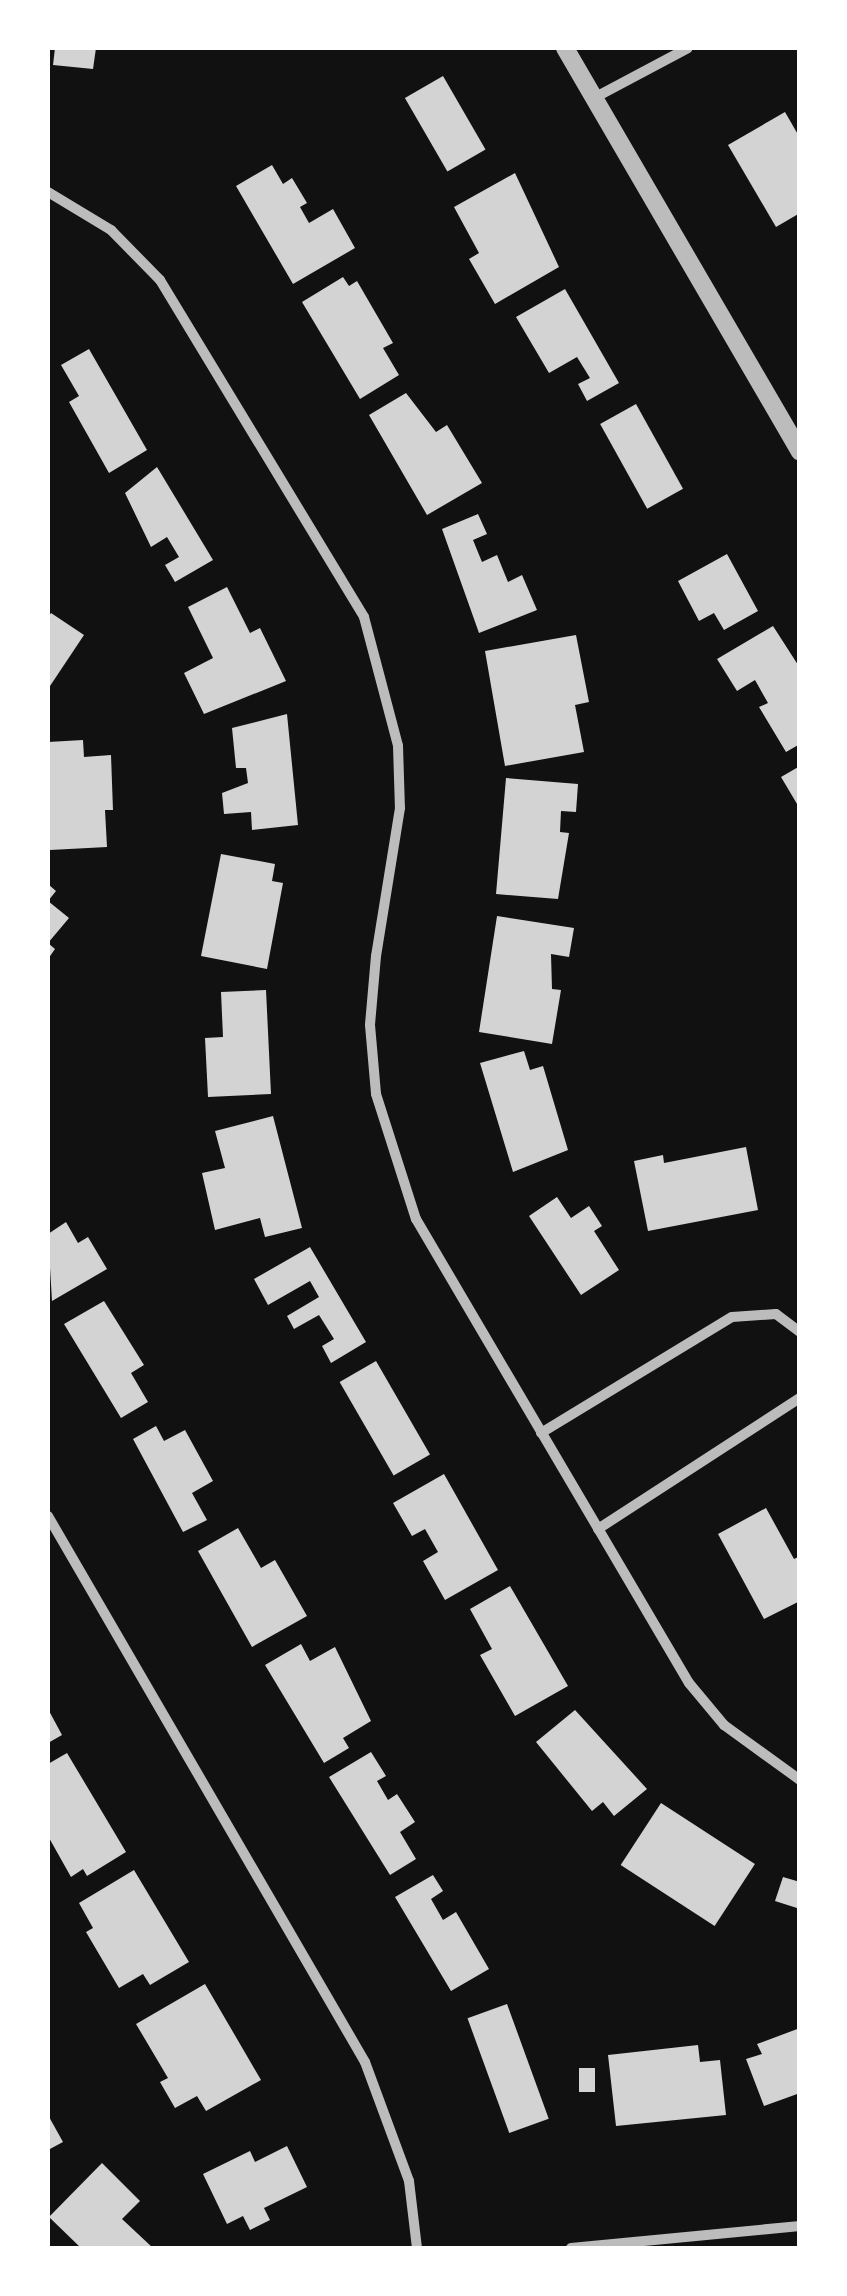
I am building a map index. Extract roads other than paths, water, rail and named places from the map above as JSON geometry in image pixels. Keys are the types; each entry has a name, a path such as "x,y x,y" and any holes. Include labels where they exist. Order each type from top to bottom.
{"street":[{"path":"565,48 800,451"},
{"path":"594,98 688,48"},
{"path":"48,192 111,230 160,280 364,617 398,746 400,808 374,973 376,1094 416,1219 688,1683 724,1725 800,1780"},
{"path":"541,1433 732,1317 776,1314 800,1332"},
{"path":"598,1529 800,1398"},
{"path":"48,1516 365,2062 409,2181 418,2248"},
{"path":"571,2248 639,2245 800,2226"}]}
